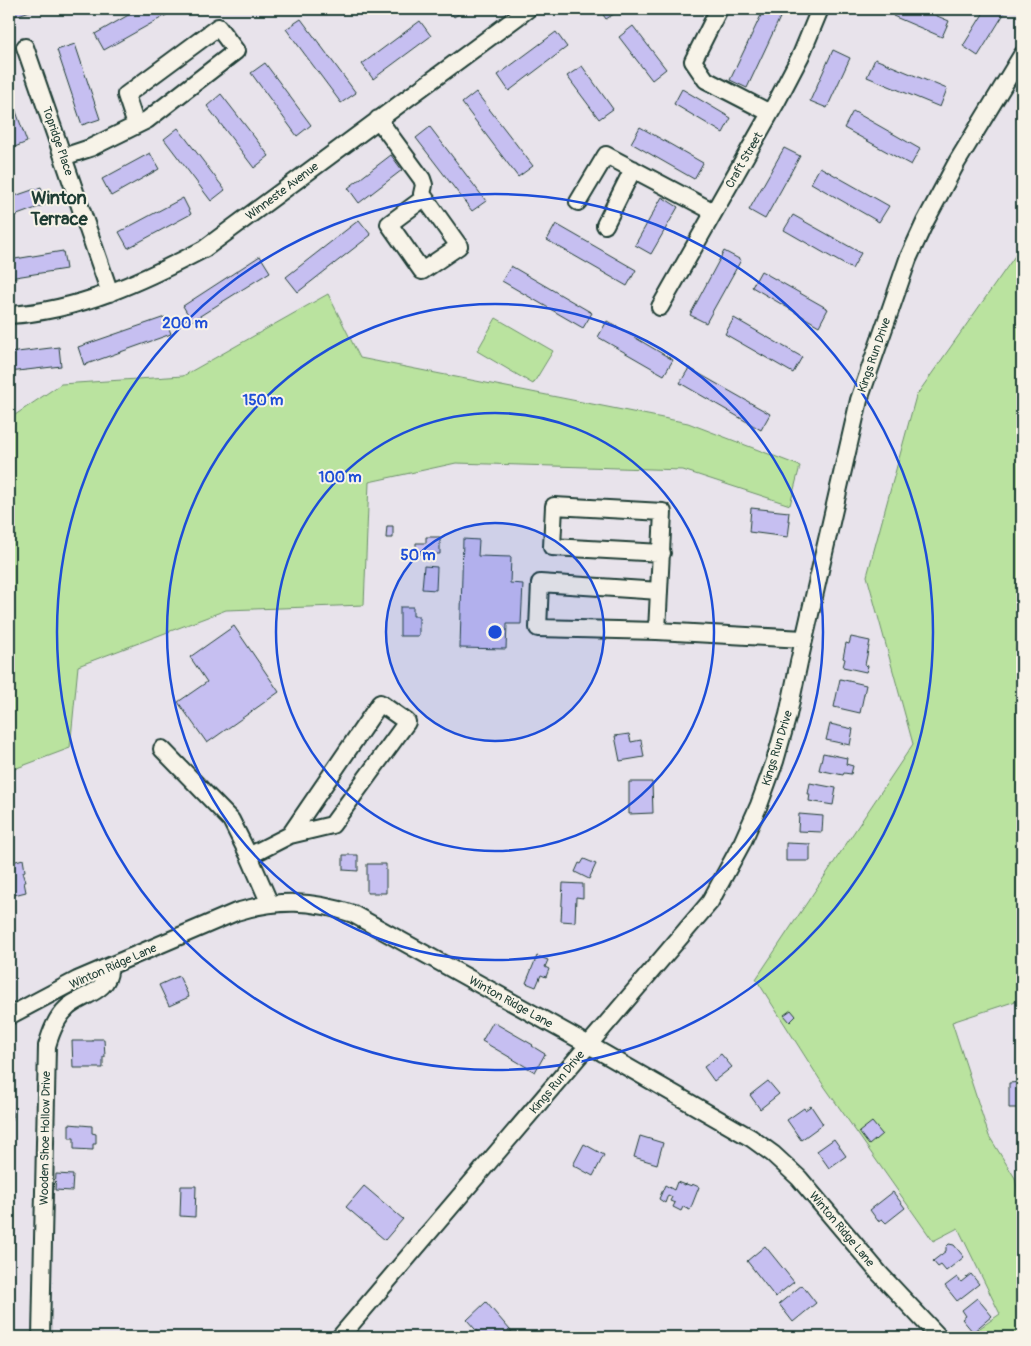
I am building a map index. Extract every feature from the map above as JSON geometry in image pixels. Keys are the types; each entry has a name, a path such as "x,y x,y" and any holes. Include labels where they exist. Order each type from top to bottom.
{"street":[{"name":"Winneste Avenue","path":"9,315 55,309 110,293 167,268 204,249 528,9"},
{"path":"719,9 693,60 706,80 770,113"},
{"name":"Craft Street","path":"660,307 770,113 801,55 820,9"},
{"path":"63,157 90,148 147,120 236,51 218,28 126,95 136,125"},
{"name":"Topridge Place","path":"25,47 110,293"},
{"name":"Kings Run Drive","path":"340,1337 710,902 717,890 759,805 775,761 788,715 859,400 908,259 925,222 957,162 1022,56"},
{"path":"378,119 422,179 424,185 422,194 424,198 459,246 422,271 389,224 424,198"},
{"path":"578,202 606,155 714,212"},
{"path":"605,225 633,170"},
{"path":"657,631 662,553 663,512 554,506 552,546 662,553"},
{"path":"659,591 540,583 538,628 657,631 804,639"},
{"path":"249,856 290,835 332,825 407,722 380,703 290,835"},
{"path":"162,749 231,820 270,904"},
{"name":"Winton Ridge Lane","path":"9,1016 77,980 236,912 270,904 291,902 333,907 353,914 589,1045 751,1138 773,1154 799,1178 879,1272 938,1337"},
{"name":"Wooden Shoe Hollow Drive","path":"41,1337 47,1046 57,1019 78,999 98,990 110,972 109,967"}],"green space":[{"path":"1022,246 1022,999 952,1022 989,1136 1015,1178 1022,1213 1022,1337 967,1337 1000,1314 958,1228 933,1241 822,1083 756,979 913,744 867,576 916,396"},
{"path":"328,294 360,358 688,423 800,466 790,505 683,470 456,463 369,482 364,605 226,610 78,666 70,748 9,771 9,419 61,384 183,376"},
{"path":"496,318 553,351 533,384 477,351"}],"building":[{"path":"9,9 36,9 9,18"},
{"path":"139,9 177,9 104,50 95,34"},
{"path":"448,9 466,9 454,17"},
{"path":"599,9 622,9 606,19"},
{"path":"764,9 784,9 747,88 730,80"},
{"path":"896,9 921,9 949,21 942,37 893,16"},
{"path":"986,9 1007,9 978,56 963,46"},
{"path":"301,19 356,93 341,103 286,29"},
{"path":"420,21 431,36 373,79 362,64"},
{"path":"633,26 666,69 652,80 619,37"},
{"path":"556,32 567,47 509,91 498,75"},
{"path":"75,44 100,119 82,125 57,50"},
{"path":"833,50 850,58 827,108 810,101"},
{"path":"875,59 947,89 940,107 867,77"},
{"path":"265,63 311,125 297,136 251,73"},
{"path":"582,66 613,109 599,119 567,76"},
{"path":"682,89 731,118 723,133 674,104"},
{"path":"9,92 27,142 10,149 9,147"},
{"path":"476,92 533,166 518,177 462,103"},
{"path":"221,94 269,156 254,168 207,106"},
{"path":"853,111 920,149 911,165 844,128"},
{"path":"430,127 486,201 472,211 416,138"},
{"path":"640,127 703,163 694,179 631,143"},
{"path":"178,128 225,190 211,201 164,139"},
{"path":"784,148 800,156 765,219 749,210"},
{"path":"150,153 159,169 111,196 102,179"},
{"path":"391,155 402,170 359,203 348,188"},
{"path":"820,167 889,206 879,222 811,183"},
{"path":"41,187 47,204 9,218 9,198"},
{"path":"662,197 678,207 651,254 635,245"},
{"path":"183,198 191,214 128,248 119,232"},
{"path":"793,215 861,253 852,269 784,230"},
{"path":"359,220 371,235 298,292 286,277"},
{"path":"556,224 636,270 627,286 547,240"},
{"path":"63,251 66,269 9,278 9,260"},
{"path":"724,251 741,260 706,323 690,315"},
{"path":"260,256 270,272 192,321 183,306"},
{"path":"511,266 592,313 583,328 502,281"},
{"path":"761,271 828,309 819,326 752,287"},
{"path":"165,317 171,334 84,365 78,347"},
{"path":"734,318 802,357 793,373 725,334"},
{"path":"607,321 673,360 664,375 598,337"},
{"path":"59,347 61,366 9,372 9,353"},
{"path":"689,368 770,414 761,430 680,383"},
{"path":"751,508 789,512 788,537 749,532"},
{"path":"387,526 393,526 393,538 386,538"},
{"path":"426,537 440,537 440,554 416,554 416,543 426,543"},
{"path":"463,539 479,540 478,556 511,557 510,583 523,584 521,624 507,624 506,649 460,648"},
{"path":"424,566 437,567 436,590 422,589"},
{"path":"400,607 413,607 413,616 419,616 419,636 400,636"},
{"path":"234,626 279,692 207,743 178,702 207,682 190,657"},
{"path":"851,637 870,641 865,665 868,666 866,672 843,667 846,643 849,644"},
{"path":"840,679 866,685 860,713 834,707"},
{"path":"830,724 853,729 850,745 826,740"},
{"path":"629,734 631,742 641,740 644,757 620,761 615,736"},
{"path":"823,753 847,758 846,764 853,766 851,774 844,773 843,775 819,770"},
{"path":"629,782 652,782 653,813 629,814"},
{"path":"810,783 836,788 833,805 809,801"},
{"path":"799,814 823,816 822,832 798,831"},
{"path":"786,843 810,844 810,861 786,861"},
{"path":"343,855 358,855 358,871 343,870"},
{"path":"23,859 26,892 14,895 12,886 9,887 9,863"},
{"path":"584,859 596,864 589,879 575,872 579,863 581,864"},
{"path":"367,864 386,864 386,893 367,893"},
{"path":"563,883 583,884 583,898 576,897 575,922 561,921"},
{"path":"537,956 548,960 545,967 549,969 546,977 541,975 536,987 526,983"},
{"path":"179,976 189,997 169,1006 159,985"},
{"path":"791,1010 796,1016 790,1022 784,1015"},
{"path":"493,1022 545,1054 535,1072 482,1041"},
{"path":"93,1039 104,1039 105,1057 103,1057 103,1068 73,1068 72,1041 93,1041"},
{"path":"721,1054 732,1067 714,1081 704,1067"},
{"path":"768,1081 779,1094 760,1109 750,1095"},
{"path":"1022,1082 1022,1108 1009,1108 1009,1083"},
{"path":"9,1095 11,1095 12,1121 9,1121"},
{"path":"811,1106 823,1124 801,1140 787,1120 804,1108 805,1110"},
{"path":"872,1122 882,1134 869,1145 859,1132"},
{"path":"69,1124 92,1126 92,1133 96,1134 96,1144 93,1144 93,1150 74,1149 74,1138 69,1138"},
{"path":"640,1136 663,1143 657,1164 634,1157"},
{"path":"834,1139 846,1156 829,1168 817,1151"},
{"path":"584,1144 604,1155 593,1176 573,1165"},
{"path":"56,1174 73,1175 72,1191 55,1190"},
{"path":"677,1182 699,1187 690,1210 683,1207 681,1211 673,1207 675,1203 670,1201 672,1197 668,1195 665,1203 659,1199 665,1185 674,1190"},
{"path":"181,1186 196,1186 195,1217 180,1216"},
{"path":"364,1186 403,1219 385,1240 346,1207"},
{"path":"893,1192 905,1208 886,1223 882,1219 878,1221 870,1210"},
{"path":"949,1244 954,1245 964,1257 946,1271 941,1265 938,1267 933,1261 946,1251 946,1247"},
{"path":"765,1246 794,1282 775,1297 747,1261"},
{"path":"971,1274 979,1284 957,1301 945,1286 957,1277 961,1282"},
{"path":"802,1285 816,1303 793,1322 779,1304"},
{"path":"977,1298 992,1316 973,1332 962,1319 966,1316 962,1310"},
{"path":"486,1302 516,1337 482,1337 467,1320"}],"district":[{"name":"Winton Terrace","path":"59,208"}]}
